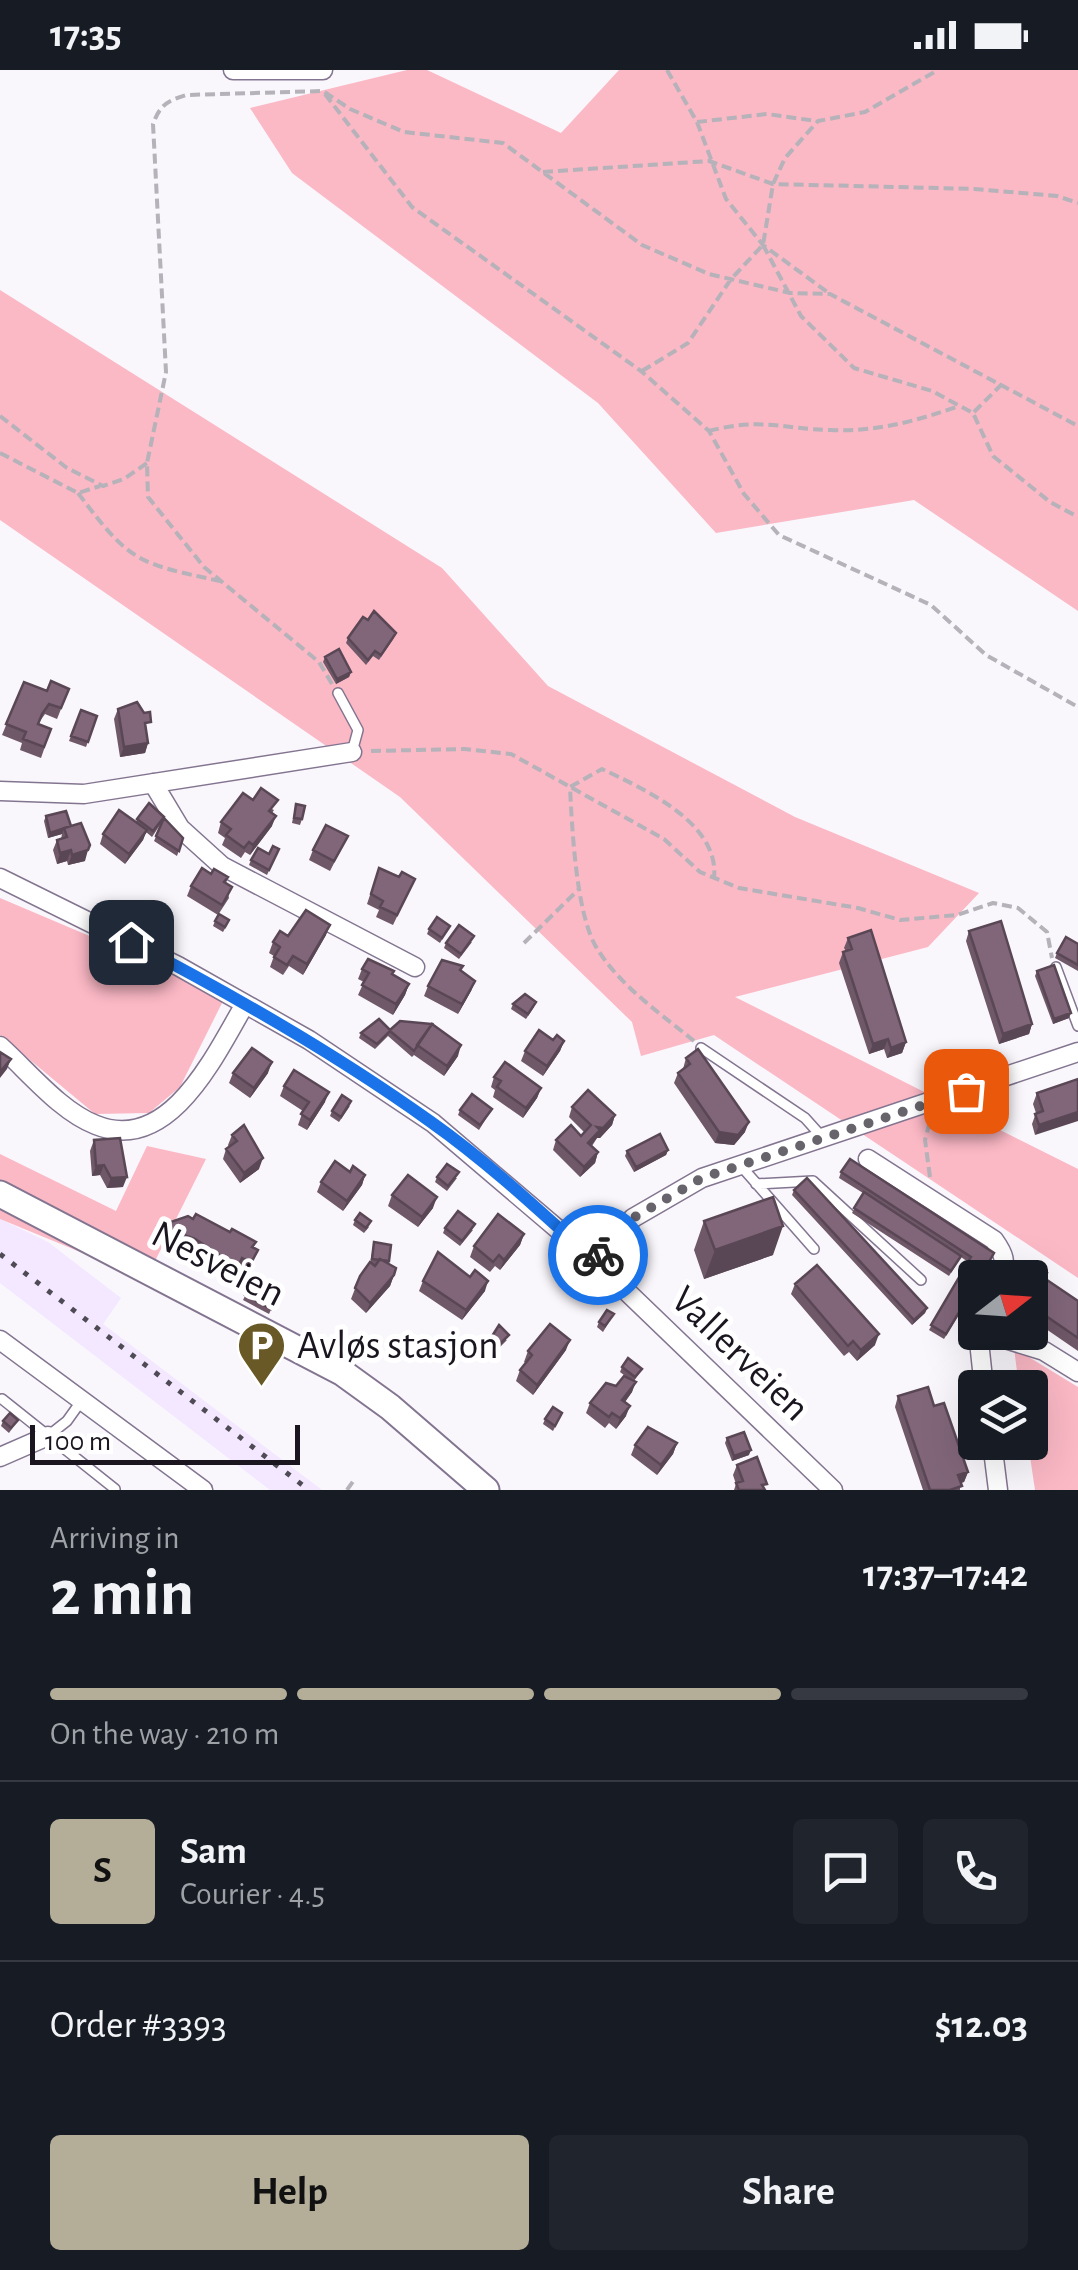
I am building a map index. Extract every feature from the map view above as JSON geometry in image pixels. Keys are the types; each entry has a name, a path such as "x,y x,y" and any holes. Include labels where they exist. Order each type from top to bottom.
{"street":[{"path":"234,70 323,70"},
{"path":"0,791 84,794 352,752"},
{"path":"153,783 180,828 222,866 415,968"},
{"name":"Vallerveien","path":"0,878 246,1004 309,1040 434,1124 594,1260 833,1490"},
{"path":"0,1046 74,1112 97,1126 120,1129 160,1119 186,1099 246,1004"},
{"path":"594,1260 633,1218 659,1200 740,1166 1078,1052"},
{"path":"868,1159 994,1240 1005,1260"},
{"name":"Nesveien","path":"0,1194 343,1373 390,1406 486,1490"},
{"path":"0,1340 203,1490"},
{"path":"1041,1350 1078,1372"},
{"path":"0,1457 48,1436"},
{"path":"994,1460 998,1490"}],"lane":[{"path":"338,693 358,730 352,752"},
{"path":"1056,966 1075,1009 1078,1026"},
{"path":"701,1048 806,1118 824,1139"},
{"path":"740,1166 814,1250"},
{"path":"756,1184 813,1181 921,1280"},
{"path":"2,1398 115,1489"},
{"path":"48,1436 67,1421 82,1400"}],"path":[{"path":"667,70 697,122 726,199 764,245 801,316 854,368 932,391 973,413 992,456 1050,502 1078,517"},
{"path":"697,122 767,114 818,121 865,112 938,70"},
{"path":"323,91 412,208 641,371 709,430 744,494 780,535 931,605 986,655 1078,707"},
{"path":"338,693 319,662 204,568 148,497 147,463 166,372 153,124 159,107 186,95 323,91 350,109 404,132 504,142 642,245 731,280 790,293 830,294"},
{"path":"641,371 688,343 731,280 764,245 774,184 785,158 818,121"},
{"path":"544,172 710,162 774,184 975,189 1057,196 1078,203"},
{"path":"764,245 830,294 1078,426"},
{"path":"973,413 1002,384"},
{"path":"709,430 750,420 831,430 901,427 960,406"},
{"path":"0,416 67,468 103,486"},
{"path":"0,453 78,493 113,539 146,565 220,581"},
{"path":"78,493 124,479 147,463"},
{"path":"352,752 465,748 511,754 664,838 700,872 739,888 858,908 900,920 956,915 993,904 1018,908 1047,932 1056,966"},
{"path":"570,786 602,768 642,787 708,842 716,859 714,878"},
{"path":"570,786 580,905 596,946 626,984 701,1048"},
{"path":"524,943 580,888"},
{"path":"936,1102 926,1152 937,1200"},
{"path":"346,1490 354,1480"}],"shaded area":[{"path":"407,70 427,70 561,133 619,70 1078,70 1078,611 914,500 716,533 598,403 292,173 250,108"},
{"path":"0,290 442,568 548,686 795,817 979,893 928,947 735,997 1078,1169 1078,1278 714,1035 641,1056 632,1022 400,797 0,520"},
{"path":"0,898 172,971 224,999 180,1087 149,1113 95,1114 0,1035"},
{"path":"147,1146 206,1159 146,1279 0,1219 0,1154 116,1211"},
{"path":"0,1219 48,1242 121,1298 103,1324 322,1490 270,1490 0,1283"},
{"path":"1014,1350 1078,1387 1078,1490 1035,1490 1031,1460 1048,1460 1048,1370 1017,1370"}],"building":[{"path":"374,611 396,633 381,655 375,651 368,660 348,638 363,617 368,620"},
{"path":"339,649 351,672 337,679 325,657"},
{"path":"51,681 69,689 61,708 49,704 42,714 38,724 51,729 44,747 23,739 26,732 6,724 24,682 47,691"},
{"path":"137,702 144,713 150,712 151,722 145,723 148,743 124,747 118,709"},
{"path":"81,710 97,716 88,742 71,736"},
{"path":"261,788 278,800 269,811 276,816 253,845 249,842 244,848 226,835 231,829 221,822 243,793 253,800"},
{"path":"149,803 164,817 153,831 137,819"},
{"path":"296,804 305,806 302,819 294,818"},
{"path":"119,810 147,830 129,854 103,834"},
{"path":"66,811 71,826 50,833 46,816"},
{"path":"164,818 183,838 179,851 156,836"},
{"path":"81,823 90,845 88,850 72,855 71,850 60,853 57,840 67,837 64,828"},
{"path":"326,825 348,836 334,861 313,850"},
{"path":"273,846 279,849 269,870 251,860 258,848 269,854"},
{"path":"202,868 228,877 224,882 232,887 222,905 191,886"},
{"path":"379,868 415,879 397,915 380,907 383,901 371,894"},
{"path":"306,910 330,925 307,964 293,956 287,965 274,957 280,947 273,942 280,931 288,936"},
{"path":"219,914 229,920 225,927 215,921"},
{"path":"437,917 450,926 442,938 429,929"},
{"path":"1001,921 1032,1024 1003,1034 969,931"},
{"path":"459,925 474,936 461,954 446,943"},
{"path":"871,930 906,1042 891,1048 888,1039 873,1044 843,952 852,949 848,938"},
{"path":"1066,937 1078,944 1078,965 1057,953"},
{"path":"368,959 394,971 392,974 409,984 396,1004 362,985 369,973 362,969"},
{"path":"442,960 463,966 460,970 475,981 462,1004 428,986"},
{"path":"1054,965 1071,1013 1054,1019 1037,971"},
{"path":"525,994 536,1002 528,1014 513,1004"},
{"path":"379,1019 390,1030 400,1021 432,1024 414,1051 390,1031 377,1044 361,1033"},
{"path":"432,1024 461,1045 447,1066 417,1045"},
{"path":"539,1030 553,1040 557,1035 564,1041 547,1066 525,1051"},
{"path":"252,1048 272,1062 254,1088 233,1073"},
{"path":"698,1049 749,1122 738,1135 719,1132 678,1073 690,1064 686,1058"},
{"path":"0,1052 11,1059 0,1072"},
{"path":"505,1062 541,1088 526,1108 497,1087 501,1081 494,1077"},
{"path":"294,1070 329,1092 310,1120 301,1114 309,1102 284,1086"},
{"path":"1078,1079 1078,1112 1039,1125 1035,1114 1043,1111 1037,1093"},
{"path":"588,1090 615,1115 603,1128 597,1127 600,1130 588,1143 598,1152 584,1167 556,1140 571,1125 581,1136 591,1125 572,1107"},
{"path":"472,1094 492,1109 480,1125 460,1110"},
{"path":"342,1095 351,1101 341,1117 332,1111"},
{"path":"244,1125 263,1158 244,1173 226,1149 237,1141 232,1135"},
{"path":"660,1134 668,1150 636,1167 627,1151"},
{"path":"120,1138 127,1177 111,1178 104,1165 96,1166 94,1140"},
{"path":"850,1159 994,1253 990,1260 969,1260 971,1257 841,1172"},
{"path":"335,1161 350,1172 353,1166 365,1175 347,1201 321,1182"},
{"path":"447,1164 459,1172 448,1186 437,1177"},
{"path":"408,1175 437,1197 422,1217 392,1195"},
{"path":"807,1178 927,1308 914,1320 794,1190"},
{"path":"864,1192 961,1256 951,1271 854,1208"},
{"path":"773,1197 783,1226 715,1250 704,1221"},
{"path":"458,1211 475,1224 462,1241 445,1228"},
{"path":"360,1213 371,1221 366,1228 355,1220"},
{"path":"196,1214 256,1242 252,1247 258,1250 251,1263 242,1258 238,1267 195,1239 159,1226 188,1216 193,1219"},
{"path":"498,1214 524,1234 504,1260 499,1255 493,1262 474,1246"},
{"path":"374,1242 391,1245 389,1261 372,1259"},
{"path":"438,1252 470,1277 475,1270 488,1281 466,1310 423,1281"},
{"path":"380,1259 396,1268 370,1303 355,1288 370,1262 375,1266"},
{"path":"566,1262 581,1276 571,1286 556,1272"},
{"path":"817,1265 879,1334 861,1350 853,1341 848,1346 795,1284"},
{"path":"958,1279 958,1314 946,1334 931,1325"},
{"path":"1048,1281 1078,1301 1078,1338 1048,1317"},
{"path":"250,1286 276,1299 271,1309 245,1295"},
{"path":"607,1310 614,1314 605,1326 599,1322"},
{"path":"550,1324 570,1340 537,1385 520,1370 532,1355 528,1351"},
{"path":"499,1325 509,1335 499,1345 489,1341"},
{"path":"628,1358 642,1369 635,1377 622,1367"},
{"path":"624,1376 636,1382 622,1400 630,1406 620,1418 612,1413 609,1417 590,1403 606,1383 616,1386"},
{"path":"928,1387 934,1406 944,1403 958,1443 958,1460 964,1460 968,1472 958,1475 962,1486 930,1490 898,1396"},
{"path":"553,1407 562,1413 555,1426 545,1419"},
{"path":"10,1413 18,1420 11,1428 3,1421"},
{"path":"648,1427 677,1443 661,1465 635,1445"},
{"path":"744,1432 751,1450 734,1456 727,1438"},
{"path":"757,1457 767,1484 762,1485 765,1490 739,1490 736,1483 743,1481 737,1465"}],"railway":[{"path":"0,1254 309,1490"}],"way so far":[{"path":"598,1255 633,1218 702,1178 966,1091"}],"place":[{"name":"Avløs stasjon","path":"262,1388"}],"route":[{"path":"131,942 309,1040 364,1076 434,1124 503,1179 594,1260 598,1255"}]}
